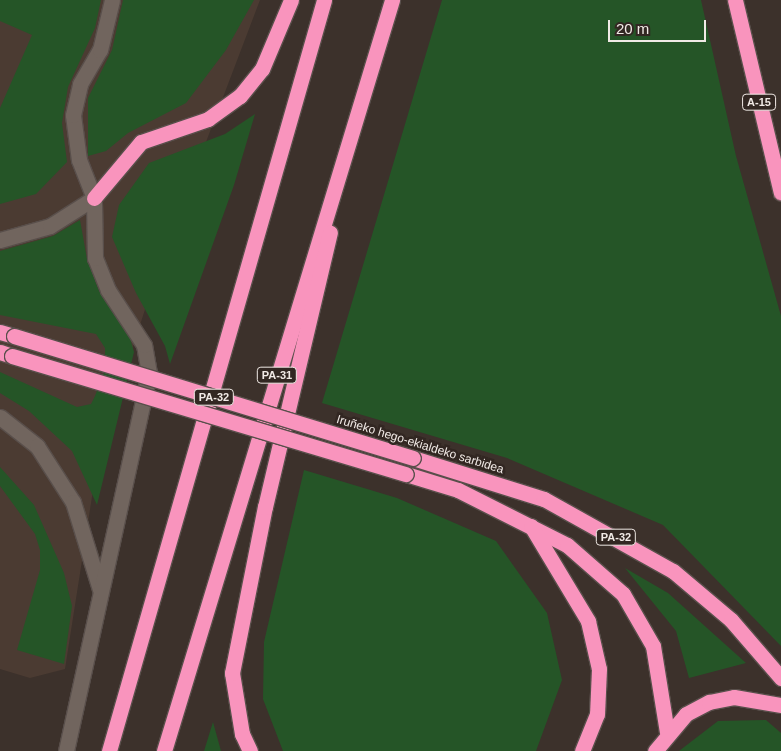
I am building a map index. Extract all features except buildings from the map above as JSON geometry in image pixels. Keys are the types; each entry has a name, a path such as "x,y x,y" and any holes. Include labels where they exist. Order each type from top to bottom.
{"highway":[{"path":"94,198 141,142 208,119 240,96 262,69 291,0"},
{"path":"109,751 324,0"},
{"name":"PA-31","path":"164,751 392,0"},
{"name":"A-15","path":"736,6 781,193"},
{"path":"250,751 242,734 232,673 265,507 366,82"},
{"name":"Iruñeko hego-ekialdeko sarbidea","path":"7,334 544,499 673,571 731,620 781,678"},
{"name":"PA-32","path":"6,354 458,490 567,545 622,594 654,646 667,732"},
{"path":"530,525 588,621 599,669 597,714 582,751"},
{"path":"655,751 667,732 709,702 743,697 781,704"}],"street":[{"path":"66,751 149,373 144,345 108,290 95,258 94,198 79,160 73,116 80,84 100,50 112,0"},
{"path":"0,240 50,226 94,198"},
{"path":"0,416 37,446 73,502 101,593"}],"shaded area":[{"path":"0,0 260,0 160,263 99,452 65,669 30,678 0,669"}],"green space":[{"path":"0,0 101,0 95,28 68,87 62,123 67,162 36,194 0,204 0,108 32,35 0,21"},
{"path":"123,0 254,0 226,50 186,103 128,133 106,151 88,156 88,98 112,50"},
{"path":"442,0 701,0 736,156 781,316 781,646 663,525 507,458 322,403"},
{"path":"255,114 234,185 170,364 165,346 136,293 112,237 119,205 149,163 225,134"},
{"path":"80,220 87,259 99,291 128,331 134,352 97,505 72,451 29,411 0,393 0,372 77,407 91,404 95,396 105,370 105,348 96,334 0,315 0,251 53,236"},
{"path":"0,467 34,505 64,573 72,606 64,664 17,650 40,570 40,550 35,534 0,486"},
{"path":"304,470 397,498 496,541 547,613 562,680 536,751 283,751 263,699 264,642"},
{"path":"625,568 668,593 746,663 689,678 676,631"},
{"path":"766,720 781,733 781,751 679,751 718,721"},
{"path":"213,722 221,751 204,751"}]}
